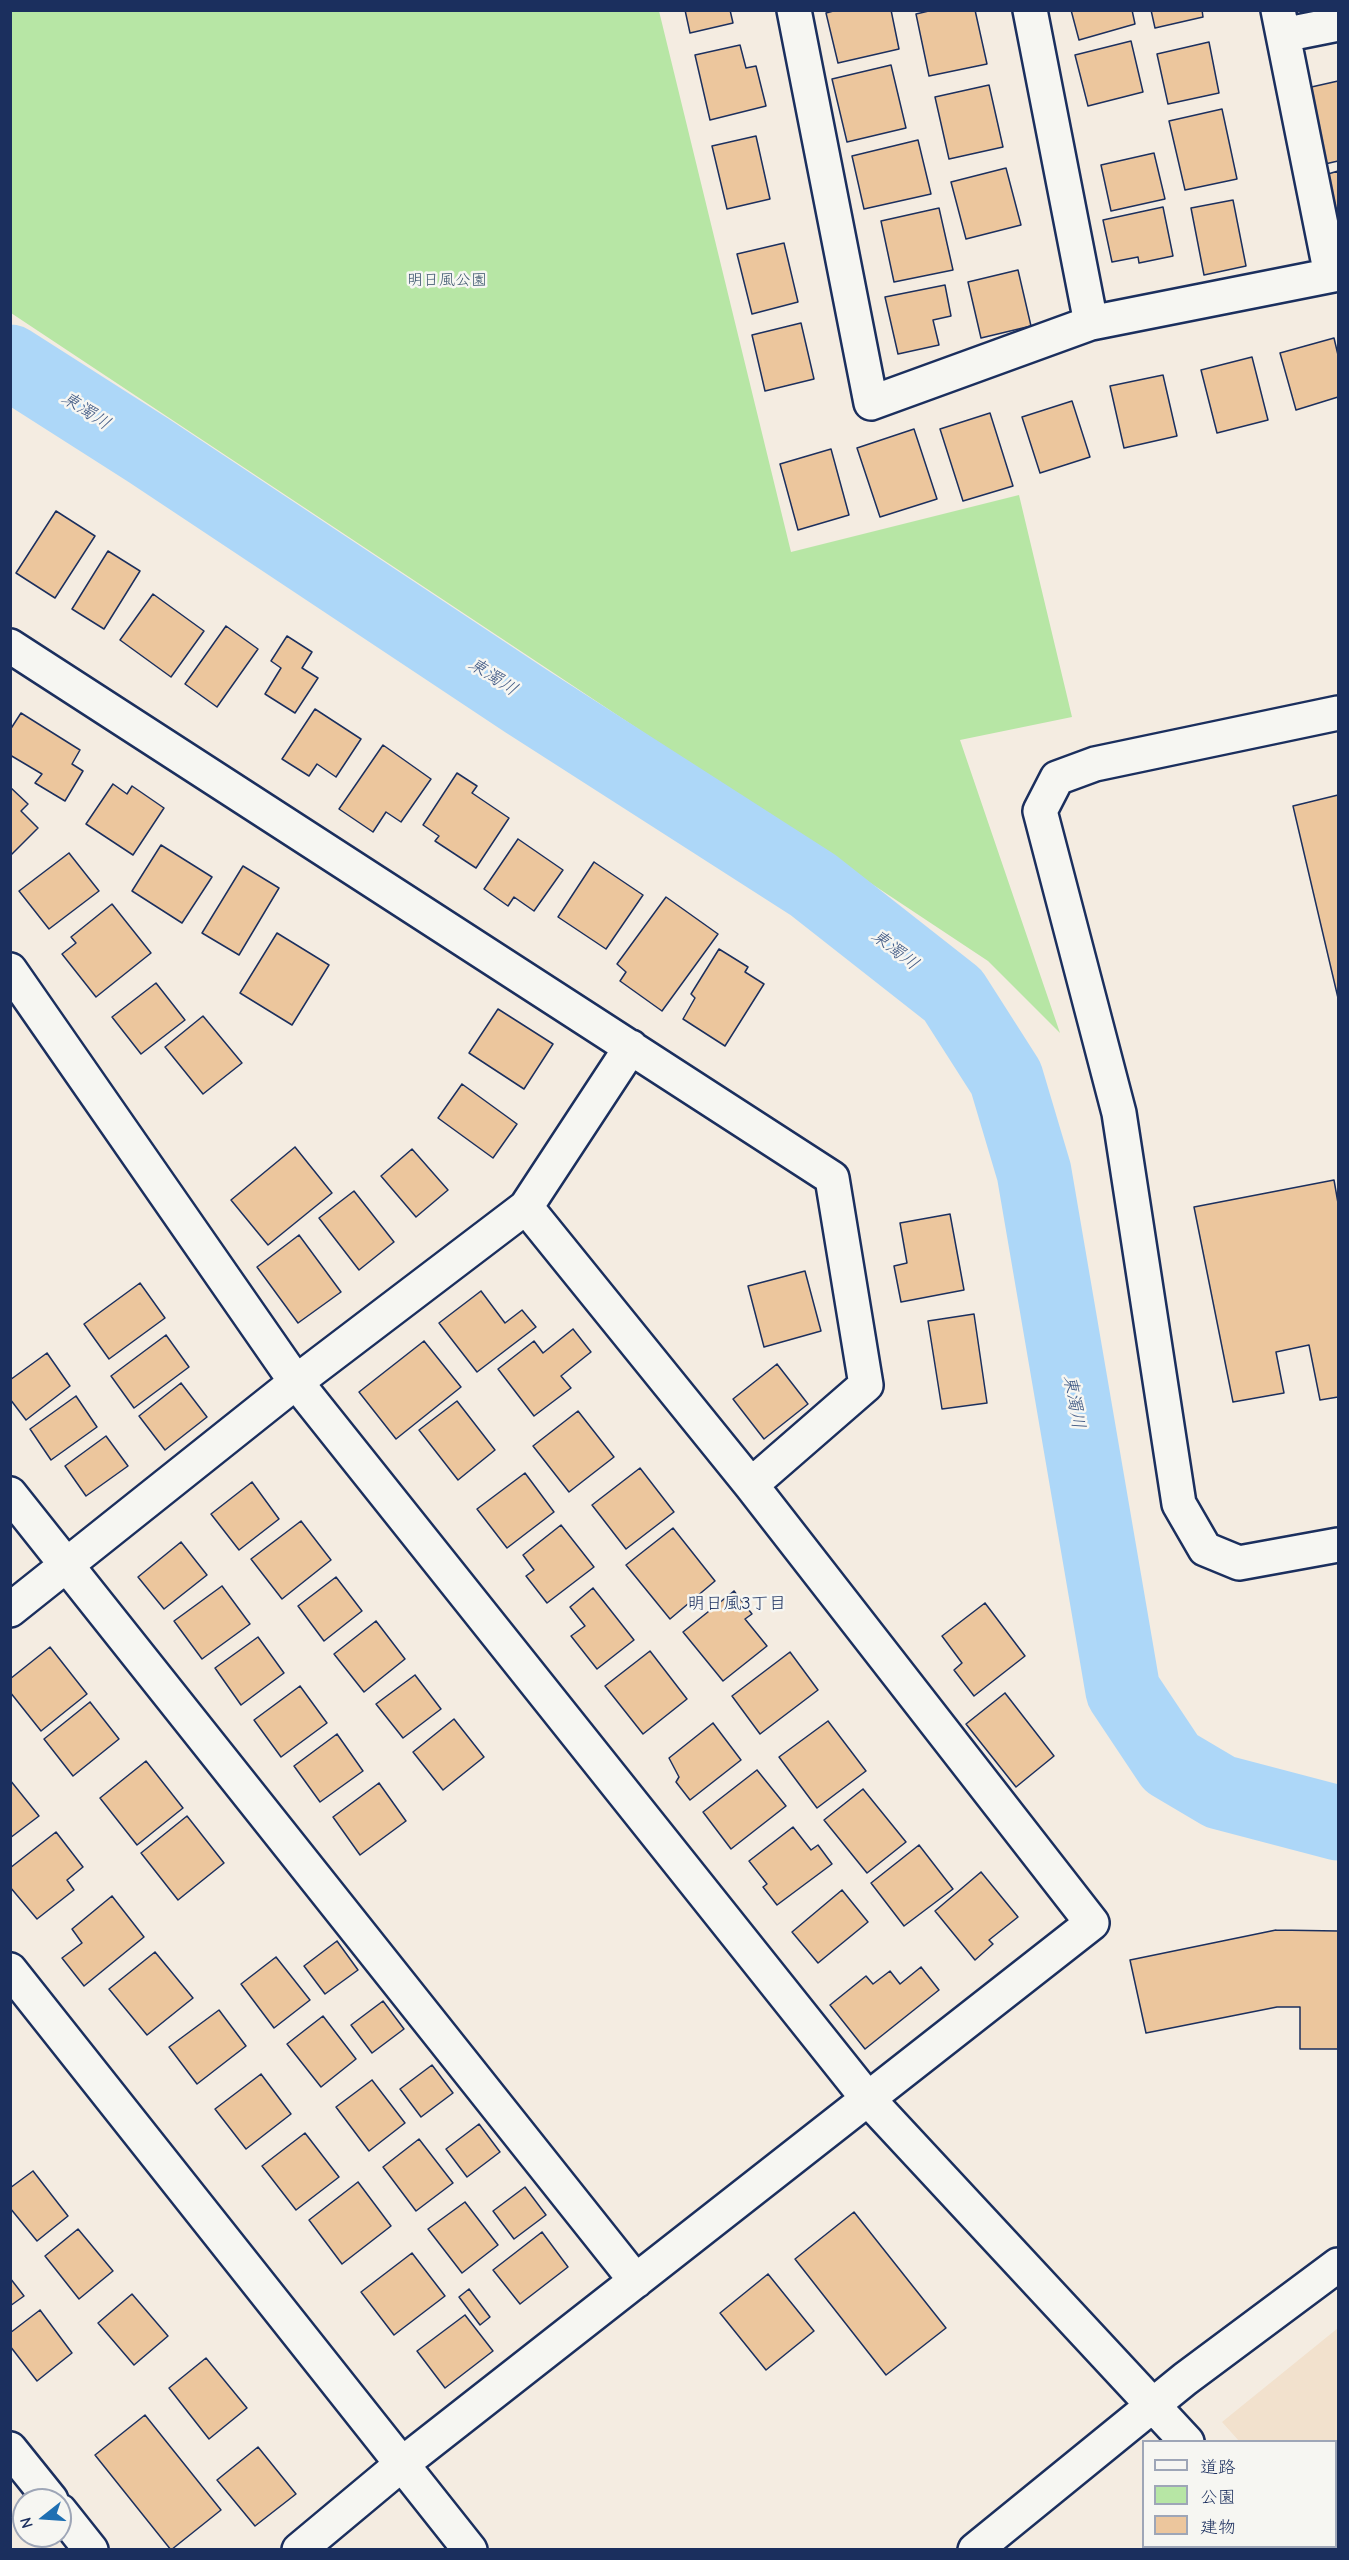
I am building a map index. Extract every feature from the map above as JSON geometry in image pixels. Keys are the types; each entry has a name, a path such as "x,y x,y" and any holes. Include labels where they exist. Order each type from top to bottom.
{"street":[{"path":"794,10 871,403 1091,323 1335,274 1280,23 1338,24"},
{"path":"1030,10 1091,323"},
{"path":"10,646 832,1178 866,1385 751,1485"},
{"path":"1338,713 1095,764 1057,778 1040,811 1119,1113 1179,1504 1205,1549 1239,1563 1338,1545"},
{"path":"10,970 296,1382 868,2099 1185,2440"},
{"path":"10,1610 296,1382 526,1207 631,1047"},
{"path":"299,2550 402,2464 1092,1923 751,1485 526,1207"},
{"path":"10,1494 636,2281"},
{"path":"10,1970 470,2550"},
{"path":"975,2550 1154,2404 1338,2265"},
{"path":"10,2449 41,2488"},
{"path":"72,2526 91,2550"}],"shaded area":[{"path":"1338,2328 1338,2549 1332,2548 1337,2548 1337,2440 1238,2440 1222,2422"}],"green space":[{"name":"明日風公園","path":"10,11 659,11 791,552 1019,495 1072,717 960,740 1060,1033 988,961 11,313"}],"building":[{"path":"685,10 730,10 733,23 690,33"},
{"path":"837,10 891,10 899,49 838,63 826,13"},
{"path":"933,10 975,10 987,64 929,76 916,14"},
{"path":"1071,10 1132,10 1135,24 1079,40"},
{"path":"1151,10 1202,10 1203,17 1155,28"},
{"path":"1131,41 1143,92 1088,106 1075,55"},
{"path":"1209,42 1219,93 1168,104 1157,54"},
{"path":"740,45 746,68 756,66 766,106 710,120 695,55"},
{"path":"891,65 906,128 847,142 832,79"},
{"path":"1338,81 1338,161 1325,164 1307,88"},
{"path":"989,85 1003,147 949,159 935,97"},
{"path":"1222,109 1237,179 1185,190 1169,121"},
{"path":"756,136 770,199 727,209 712,146"},
{"path":"918,140 931,194 864,209 852,156"},
{"path":"1154,153 1165,199 1111,211 1101,165"},
{"path":"1006,168 1021,225 966,239 951,182"},
{"path":"1338,171 1338,219 1328,174"},
{"path":"1233,200 1246,266 1204,275 1191,208"},
{"path":"1163,207 1173,256 1139,263 1138,257 1112,262 1103,220"},
{"path":"939,208 953,270 894,282 881,221"},
{"path":"784,243 798,302 752,314 737,254"},
{"path":"1018,270 1031,326 981,338 968,282"},
{"path":"945,285 951,316 933,320 939,345 898,354 885,297"},
{"path":"801,323 814,379 765,391 752,335"},
{"path":"1334,338 1338,355 1338,397 1296,410 1280,353"},
{"path":"1252,357 1268,420 1217,433 1201,370"},
{"path":"1163,375 1177,436 1124,448 1110,386"},
{"path":"1072,401 1090,457 1040,473 1022,417"},
{"path":"990,413 1013,486 963,501 940,429"},
{"path":"914,429 937,499 880,517 857,448"},
{"path":"831,449 849,515 798,530 780,464"},
{"path":"56,511 95,536 55,598 16,573"},
{"path":"108,551 140,571 104,629 72,609"},
{"path":"153,594 204,631 171,677 120,640"},
{"path":"226,626 258,649 217,707 185,684"},
{"path":"287,636 312,652 302,668 318,678 295,713 265,694 281,668 271,661"},
{"path":"315,709 361,739 336,777 317,764 309,776 282,759"},
{"path":"21,713 80,750 72,764 83,771 65,801 35,783 42,774 10,755 10,730"},
{"path":"383,745 431,779 401,822 386,812 373,832 339,809"},
{"path":"457,773 477,786 472,793 509,818 476,868 435,841 439,836 423,825"},
{"path":"113,784 127,794 132,786 164,808 133,855 86,824"},
{"path":"10,787 28,804 21,811 38,828 10,856"},
{"path":"1338,795 1338,998 1293,806"},
{"path":"518,839 563,870 534,911 514,897 508,906 484,889"},
{"path":"161,845 212,877 182,923 132,891"},
{"path":"69,853 99,891 49,929 19,891"},
{"path":"594,862 643,895 606,949 558,917"},
{"path":"243,866 279,888 239,955 202,933"},
{"path":"666,897 718,934 662,1011 620,981 626,972 617,964"},
{"path":"112,904 151,953 96,997 62,954 76,943 71,937"},
{"path":"277,933 329,965 292,1025 240,993"},
{"path":"719,949 748,967 745,972 764,984 725,1046 683,1019 695,998 691,994"},
{"path":"156,983 185,1020 141,1054 112,1017"},
{"path":"498,1009 553,1044 524,1089 469,1053"},
{"path":"203,1016 242,1063 203,1094 165,1047"},
{"path":"462,1084 517,1124 493,1158 438,1118"},
{"path":"295,1147 332,1193 268,1245 231,1200"},
{"path":"412,1149 448,1190 416,1217 381,1176"},
{"path":"1334,1180 1338,1203 1338,1397 1320,1400 1309,1345 1276,1352 1284,1393 1233,1402 1194,1207"},
{"path":"354,1191 394,1242 359,1270 319,1218"},
{"path":"950,1214 964,1290 901,1302 894,1266 907,1263 900,1223"},
{"path":"299,1235 341,1292 298,1323 257,1267"},
{"path":"805,1271 821,1331 764,1347 748,1286"},
{"path":"140,1283 165,1318 109,1359 84,1324"},
{"path":"481,1291 505,1323 522,1310 536,1327 477,1372 439,1323"},
{"path":"974,1314 987,1403 942,1409 928,1321"},
{"path":"573,1329 591,1352 561,1376 571,1388 534,1416 498,1369 534,1341 543,1353"},
{"path":"166,1335 189,1367 134,1408 111,1376"},
{"path":"424,1341 461,1387 396,1439 359,1392"},
{"path":"47,1353 70,1386 26,1420 10,1399 10,1380"},
{"path":"777,1364 808,1404 764,1439 733,1399"},
{"path":"181,1383 207,1417 165,1450 139,1416"},
{"path":"76,1396 97,1427 51,1460 30,1429"},
{"path":"457,1401 495,1450 458,1480 419,1430"},
{"path":"578,1411 614,1457 569,1492 533,1446"},
{"path":"106,1436 128,1466 86,1496 65,1466"},
{"path":"640,1468 674,1512 626,1549 592,1505"},
{"path":"525,1473 554,1512 507,1548 477,1509"},
{"path":"252,1482 279,1519 239,1550 211,1514"},
{"path":"301,1521 331,1560 282,1599 251,1559"},
{"path":"561,1525 594,1567 547,1603 526,1576 534,1570 523,1555"},
{"path":"673,1528 715,1581 670,1619 626,1565"},
{"path":"181,1542 207,1575 164,1609 138,1577"},
{"path":"336,1577 362,1611 324,1641 298,1606"},
{"path":"222,1586 250,1624 202,1659 174,1621"},
{"path":"593,1588 634,1640 597,1669 571,1636 585,1626 570,1607"},
{"path":"734,1591 752,1614 745,1619 767,1646 723,1681 683,1632"},
{"path":"985,1603 1025,1656 974,1696 954,1670 962,1663 942,1636"},
{"path":"376,1621 405,1659 364,1692 334,1654"},
{"path":"258,1637 284,1673 241,1705 215,1668"},
{"path":"50,1647 87,1694 41,1731 10,1692 10,1679"},
{"path":"650,1651 687,1699 643,1734 605,1686"},
{"path":"790,1652 818,1690 760,1734 732,1696"},
{"path":"415,1675 441,1709 403,1738 376,1704"},
{"path":"300,1686 327,1723 281,1757 254,1720"},
{"path":"1005,1693 1054,1756 1016,1787 966,1724"},
{"path":"90,1702 119,1739 73,1776 44,1739"},
{"path":"454,1719 484,1757 443,1790 413,1752"},
{"path":"828,1721 866,1771 817,1808 779,1757"},
{"path":"713,1723 741,1760 690,1800 676,1782 679,1777 669,1758"},
{"path":"337,1734 363,1771 320,1802 294,1766"},
{"path":"146,1761 183,1808 137,1845 100,1798"},
{"path":"757,1770 786,1806 731,1849 703,1812"},
{"path":"10,1780 39,1816 10,1838"},
{"path":"379,1783 406,1821 360,1855 333,1817"},
{"path":"863,1789 906,1842 867,1873 824,1820"},
{"path":"187,1816 224,1863 178,1900 141,1853"},
{"path":"793,1827 811,1850 818,1845 832,1864 777,1905 763,1887 767,1884 749,1861"},
{"path":"56,1832 83,1867 67,1880 74,1890 37,1919 10,1887 10,1868"},
{"path":"919,1845 953,1889 904,1926 871,1883"},
{"path":"981,1872 1018,1917 989,1940 993,1944 975,1960 935,1911"},
{"path":"842,1890 868,1922 818,1963 792,1932"},
{"path":"112,1896 144,1937 84,1986 62,1958 82,1943 72,1929"},
{"path":"1276,1930 1338,1931 1338,2049 1300,2049 1300,2007 1277,2007 1146,2033 1130,1960"},
{"path":"337,1941 358,1970 325,1994 304,1966"},
{"path":"155,1952 193,1998 147,2035 109,1989"},
{"path":"276,1957 310,2000 274,2028 241,1984"},
{"path":"921,1967 939,1990 865,2049 830,2005 866,1976 873,1984 890,1971 900,1984"},
{"path":"383,2001 404,2029 372,2053 351,2025"},
{"path":"219,2010 246,2046 197,2084 169,2047"},
{"path":"323,2016 356,2059 321,2087 287,2044"},
{"path":"432,2065 453,2093 421,2117 400,2089"},
{"path":"261,2074 291,2114 246,2149 215,2109"},
{"path":"372,2080 405,2123 369,2151 336,2107"},
{"path":"479,2124 500,2152 467,2177 446,2149"},
{"path":"305,2133 339,2177 296,2210 262,2166"},
{"path":"419,2139 453,2183 416,2211 383,2167"},
{"path":"33,2171 68,2216 37,2241 10,2208 10,2188"},
{"path":"358,2182 391,2226 342,2264 309,2220"},
{"path":"525,2187 546,2215 514,2239 493,2211"},
{"path":"465,2202 498,2245 462,2273 428,2229"},
{"path":"854,2212 946,2328 886,2375 795,2259"},
{"path":"78,2229 113,2271 79,2299 45,2256"},
{"path":"542,2232 568,2267 520,2304 493,2270"},
{"path":"412,2253 445,2296 394,2335 361,2292"},
{"path":"768,2274 814,2331 766,2370 720,2313"},
{"path":"10,2278 24,2296 10,2306"},
{"path":"469,2289 490,2317 480,2325 459,2297"},
{"path":"132,2294 168,2336 134,2365 98,2323"},
{"path":"40,2310 72,2353 37,2381 10,2346 10,2333"},
{"path":"465,2315 493,2351 445,2388 417,2351"},
{"path":"206,2358 247,2408 209,2439 169,2388"},
{"path":"145,2415 221,2510 171,2550 95,2455"},
{"path":"258,2447 296,2494 255,2526 217,2480"},
{"path":"1184,2548 1223,2548 1224,2550 1183,2550"}],"waterway":[{"name":"東濁川","path":"10,362 148,450 526,701 813,885 953,995 1006,1078 1034,1172 1123,1691 1171,1763 1220,1792 1338,1823"}],"district":[{"name":"明日風3丁目","path":"737,1604"}]}
